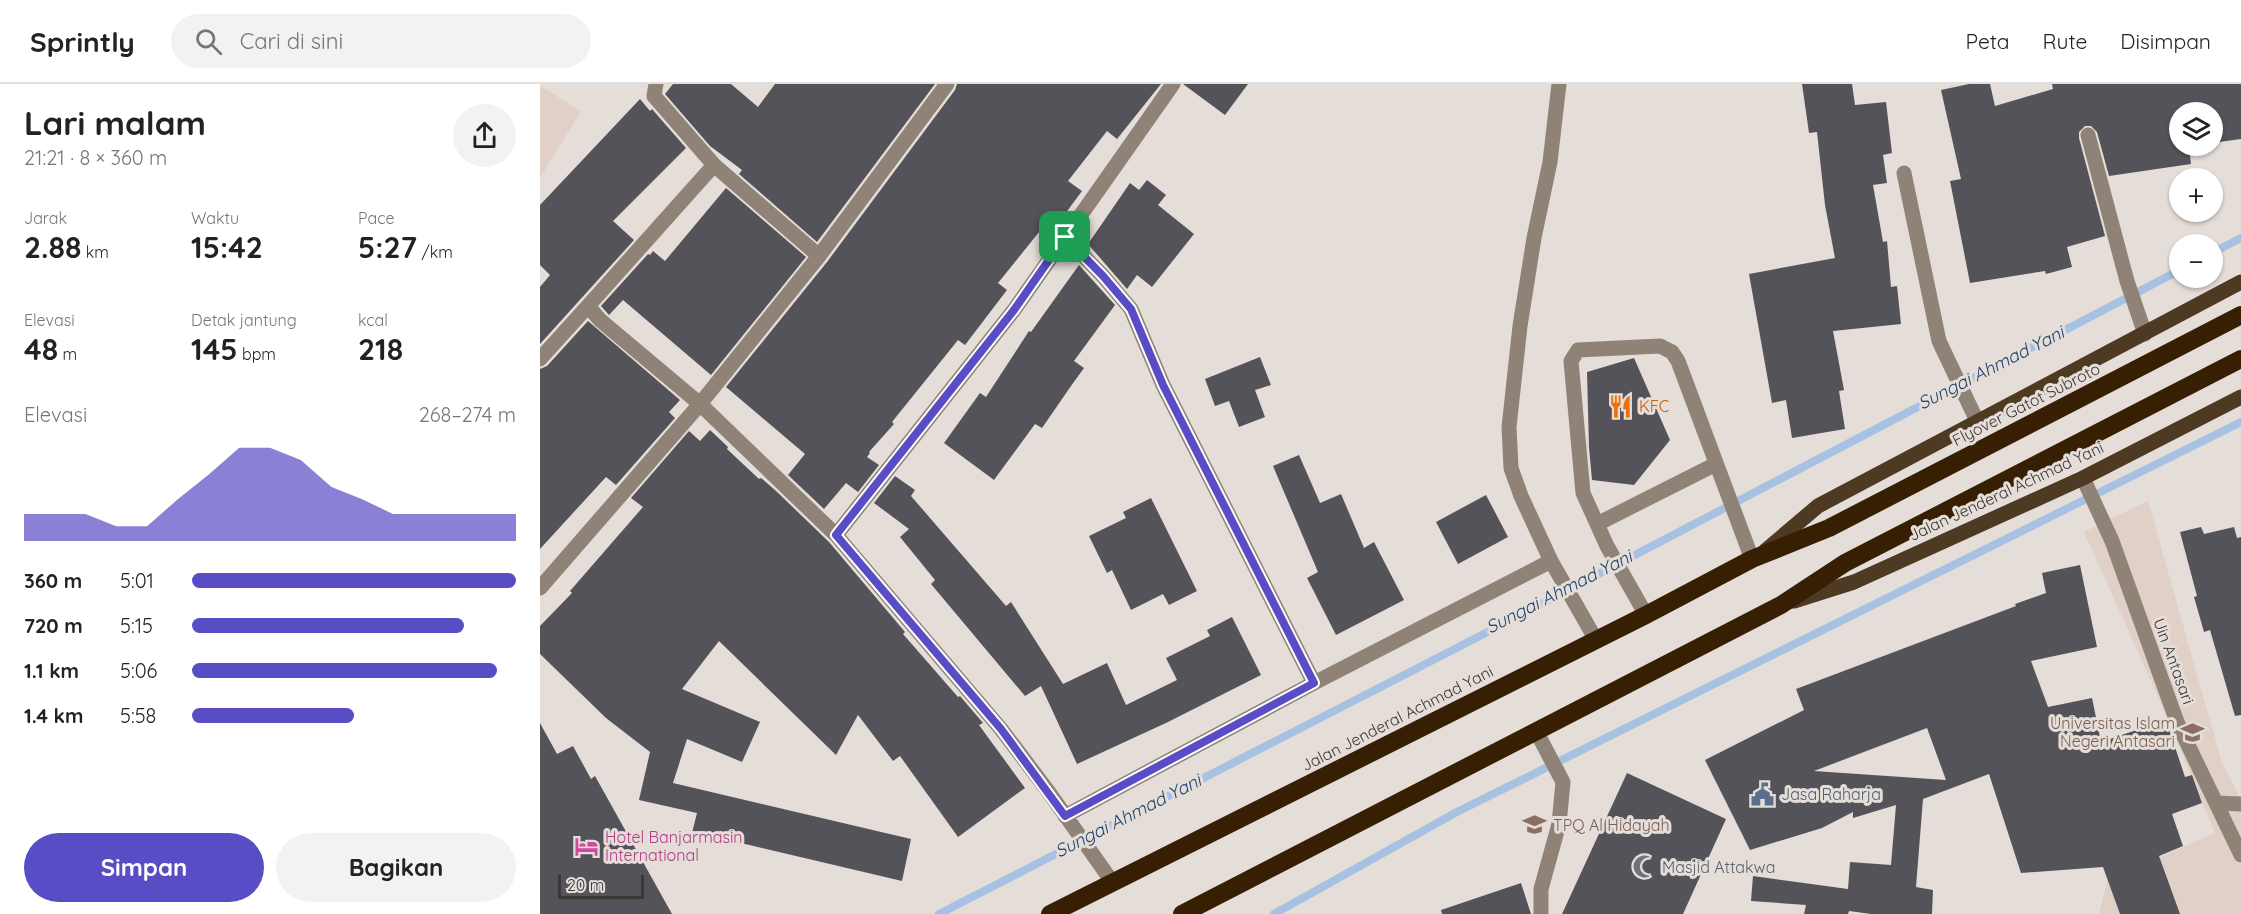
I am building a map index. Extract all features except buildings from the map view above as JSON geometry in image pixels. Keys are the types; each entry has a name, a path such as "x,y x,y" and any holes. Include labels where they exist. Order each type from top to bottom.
{"highway":[{"name":"Flyover Gatot Subroto","path":"1829,528 2241,315"},
{"name":"Jalan Jenderal Achmad Yani","path":"1182,914 1781,605 1845,563 2241,360"},
{"name":"Jalan Jenderal Achmad Yani","path":"1050,914 1646,615 1756,557 1829,528"}],"main road":[{"name":"Jalan Jenderal Achmad Yani","path":"1756,557 1818,506 2241,282"},
{"name":"Jalan Jenderal Achmad Yani","path":"1781,605 1854,582 2086,484 2241,397"}],"street":[{"path":"656,84 654,96 714,165 819,256"},
{"path":"540,588 700,404 819,256 947,84"},
{"path":"836,535 1014,310 1173,84"},
{"path":"1559,84 1550,162 1534,238 1520,326 1509,427 1511,468 1521,496 1555,566 1596,640"},
{"path":"2088,135 2127,281 2145,334"},
{"path":"540,359 714,165"},
{"path":"1904,173 1939,341 1977,422"},
{"path":"1065,237 1131,309 1163,385 1314,683"},
{"path":"588,306 600,320 700,404 836,535 1001,729 1113,883"},
{"path":"1646,615 1607,546 1584,493 1571,361 1578,350 1660,346 1672,352 1678,361 1723,484 1756,557"},
{"path":"1597,524 1716,464"},
{"name":"Uin Antasari","path":"2086,484 2112,541 2177,722 2241,855"},
{"path":"1065,816 1314,683 1555,566"},
{"path":"1536,731 1563,782 1559,824 1540,889 1541,914"},
{"path":"2216,803 2241,804"}],"shaded area":[{"path":"540,86 581,111 540,178"},
{"name":"Universitas Islam Negeri Antasari","path":"2148,501 2222,763 2241,799 2241,914 2099,914 2107,881 2215,833 2160,701 2084,532"}],"waterway":[{"name":"Sungai Ahmad Yani","path":"2223,247 2241,238"},
{"name":"Sungai Ahmad Yani","path":"939,914 1476,638 2169,276"},
{"name":"Sungai Ahmad Yani","path":"1274,914 1455,813 2241,422"}],"place":[{"name":"KFC","path":"1621,406"},
{"name":"Universitas Islam Negeri Antasari","path":"2193,732"},
{"name":"Jasa Raharja","path":"1763,794"},
{"name":"TPQ Al Hidayah","path":"1535,825"},
{"name":"Hotel Banjarmasin International","path":"587,846"},
{"name":"Masjid Attakwa","path":"1644,867"}],"route":[{"path":"1065,237 1131,309 1163,385 1314,683 1065,816 1001,729 836,535 1014,310 1065,237"}]}
